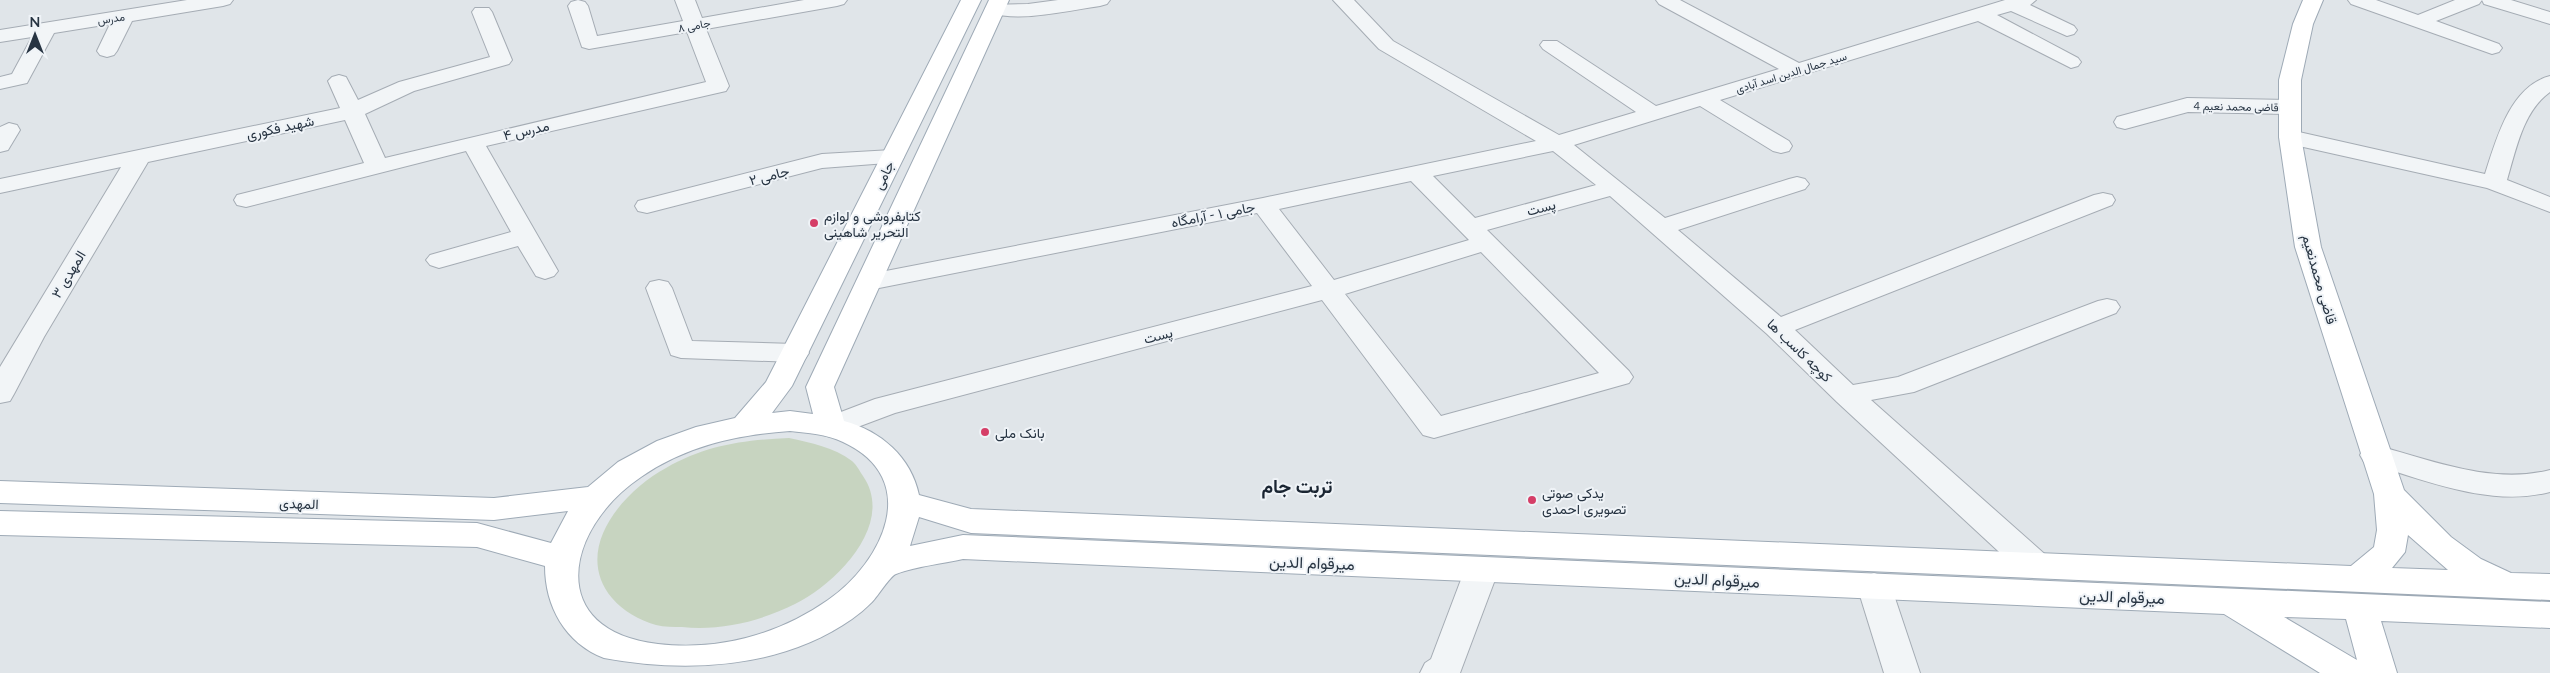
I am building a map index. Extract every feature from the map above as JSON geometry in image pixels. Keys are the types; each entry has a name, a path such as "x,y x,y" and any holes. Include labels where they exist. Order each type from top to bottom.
{"main road":[{"name":"جامی","path":"746,424 778,386 971,0"},
{"name":"قاضی محمدنعیم","path":"2313,0 2304,24 2290,80 2290,137 2308,248 2390,494 2393,530 2389,552 2358,593"},
{"path":"831,427 820,387 997,4"},
{"path":"790,421 831,427 861,438 884,455 900,476 906,502 902,533 886,564 859,594 823,621 780,642 725,664 683,661 636,664 600,641 574,619 561,590 562,558 574,527 597,497 628,470 664,449 704,433 746,424 790,421"},
{"name":"المهدی","path":"0,492 494,510 597,497"},
{"name":"قاضی محمدنعیم","path":"2390,494 2423,531 2460,561 2496,580 2546,596"},
{"name":"میرقوام الدین","path":"906,502 972,521 1676,564 1774,568 2036,566 2358,593 2546,596"},
{"name":"المهدی","path":"0,523 477,536 562,558"},
{"name":"میرقوام الدین","path":"886,564 964,547 1482,570 1676,564"},
{"name":"میرقوام الدین","path":"1774,568 1874,586 2230,601 2358,593"},
{"path":"2358,593 2379,673"},
{"path":"2230,601 2349,673"}],"street":[{"name":"مدرس","path":"0,36 46,29 133,10 223,0"},
{"name":"مدرس ۴","path":"246,200 474,143 718,86 685,0"},
{"name":"جامی ۸","path":"578,6 589,43 837,0"},
{"path":"997,4 1028,10 1100,0"},
{"name":"کوچه کاسب ها","path":"1343,0 1386,45 1557,143 1614,187 1777,328 1847,395 2036,566"},
{"path":"1666,0 1797,70"},
{"path":"2358,0 2492,48"},
{"path":"2417,22 2472,0"},
{"path":"2491,0 2550,18"},
{"path":"2000,5 2067,30"},
{"path":"2000,5 2071,62"},
{"name":"سید جمال الدین اسد آبادی","path":"1557,143 1797,70 2000,5"},
{"path":"107,51 133,10"},
{"name":"شهید فکوری","path":"0,186 352,112 371,100 403,87 502,60 482,12"},
{"path":"0,83 20,79 46,29"},
{"path":"1550,45 1654,114"},
{"path":"339,81 377,168"},
{"path":"2494,183 2517,116 2538,89 2550,82"},
{"path":"1703,99 1780,146"},
{"name":"قاضی محمد نعیم 4","path":"2125,122 2187,105 2240,104 2290,107"},
{"path":"2290,137 2494,183 2550,206"},
{"path":"474,143 545,271"},
{"name":"جامی ۱ - آرامگاه","path":"869,282 1263,205 1557,143"},
{"name":"المهدی ۳","path":"0,394 30,337 139,157"},
{"name":"جامی ۲","path":"647,206 822,161 892,157"},
{"path":"1263,205 1434,428 1619,377 1417,173"},
{"path":"1662,227 1797,184"},
{"name":"پست","path":"831,427 885,406 1329,290 1614,187"},
{"path":"1777,328 2103,200"},
{"path":"439,260 525,236"},
{"path":"659,288 682,350 795,353"},
{"path":"1847,395 1904,385 2107,307"},
{"path":"2376,455 2496,486 2537,487 2550,481"},
{"path":"1438,673 1445,668 1482,570"},
{"path":"1874,586 1902,673"}],"green space":[{"path":"789,438 822,446 845,456 857,466 871,494 872,513 867,532 857,550 828,582 811,595 782,610 755,620 726,626 697,628 659,626 638,618 616,603 601,580 597,561 600,542 608,524 619,507 633,492 666,468 696,454 741,442"}],"place":[{"name":"کتابفروشی و لوازم التحریر شاهینی","path":"814,223"},
{"name":"بانک ملی","path":"985,432"},
{"name":"یدکی صوتی تصویری احمدی","path":"1532,500"}],"district":[{"name":"تربت جام","path":"1297,485"}]}
